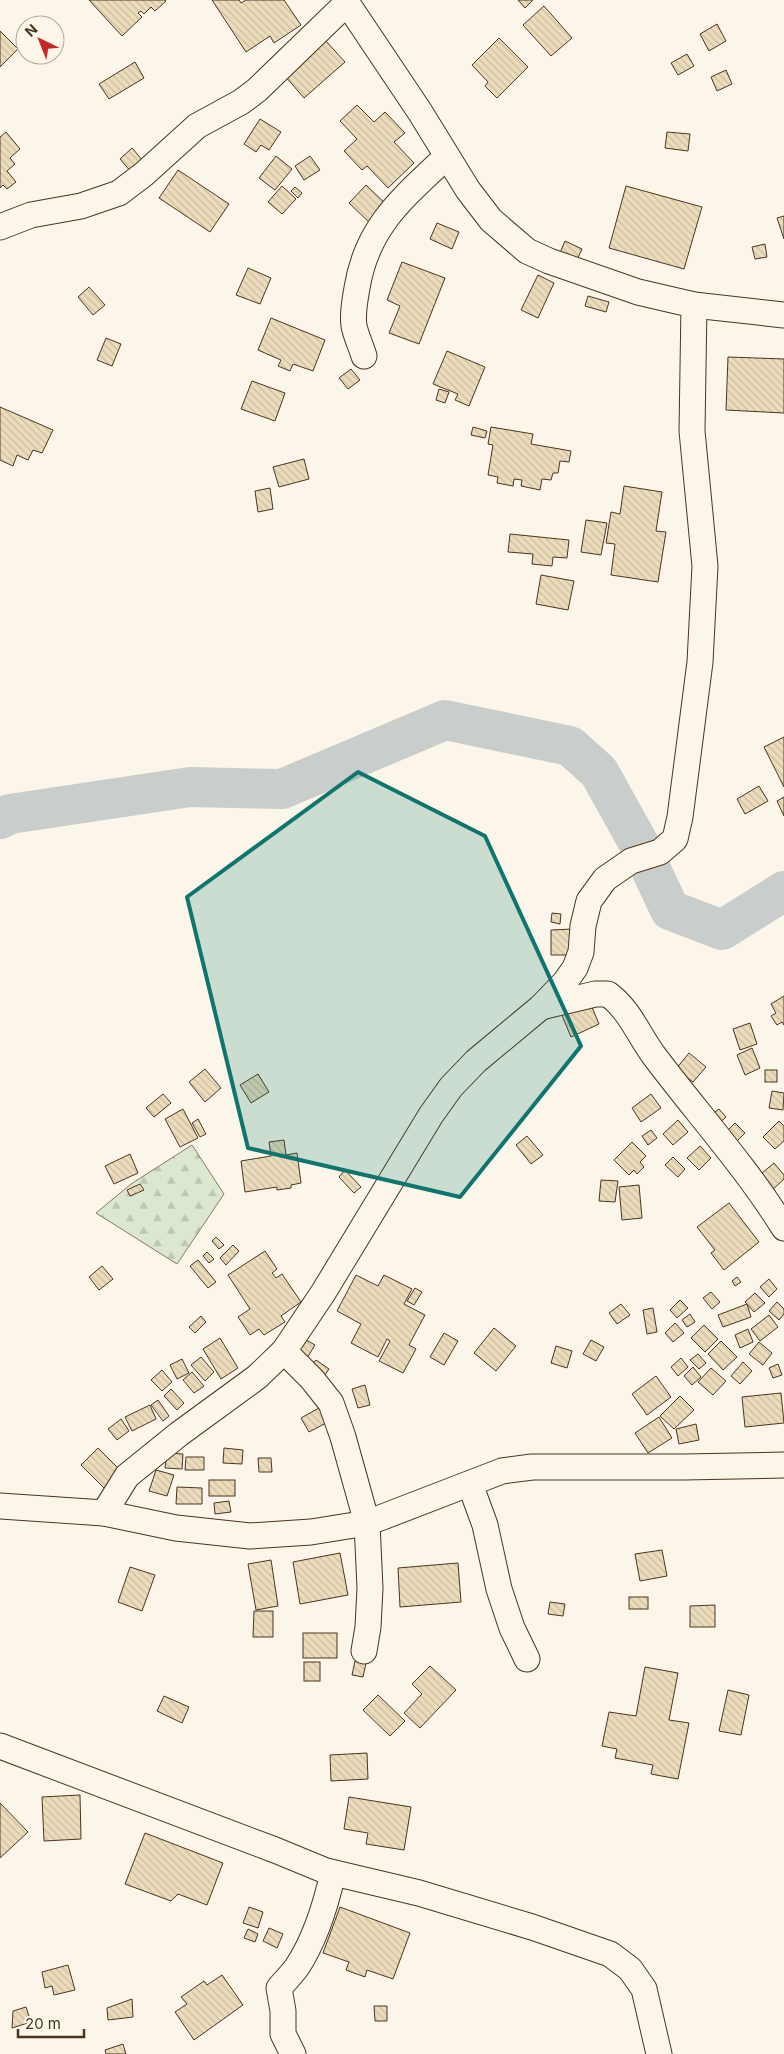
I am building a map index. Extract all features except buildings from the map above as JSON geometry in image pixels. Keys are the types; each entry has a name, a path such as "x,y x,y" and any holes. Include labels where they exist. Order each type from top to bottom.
{"street":[{"path":"0,227 31,215 81,206 118,193 144,174 197,126 241,102 257,90 346,2 420,112 468,190 491,220 527,251 548,261 638,292 694,305 784,315"},
{"path":"364,356 354,327 354,305 360,266 375,233 398,203 446,157"},
{"path":"104,1513 127,1476 179,1434 257,1377 284,1351 323,1293 431,1115 451,1087 476,1061 542,1007 575,968 581,952 583,926 589,902 605,879 631,861 660,852 676,839 700,662 705,566 692,431 694,305"},
{"path":"542,1007 595,994 608,994 616,1000 630,1016 651,1052 736,1157 784,1228"},
{"path":"284,1351 312,1379 331,1403 343,1438 366,1524 370,1588 368,1627 364,1652"},
{"path":"0,1506 104,1513 176,1528 250,1536 311,1532 366,1524 502,1471 532,1467 784,1465"},
{"path":"470,1484 485,1525 499,1589 512,1628 527,1659"},
{"path":"0,1746 333,1873 420,1893 532,1927 610,1954 630,1969 644,1989 659,2054"},
{"path":"293,2054 283,2034 283,2011 279,1988 297,1967 311,1940 333,1873"}],"highlighted area":[{"path":"358,772 485,836 581,1046 460,1197 248,1148 187,897"}],"green space":[{"path":"192,1145 224,1194 177,1264 96,1213 131,1184"}],"waterway":[{"path":"0,819 10,814 190,787 282,789 445,720 570,746 599,772 639,844 670,910 722,930 784,891"}]}
